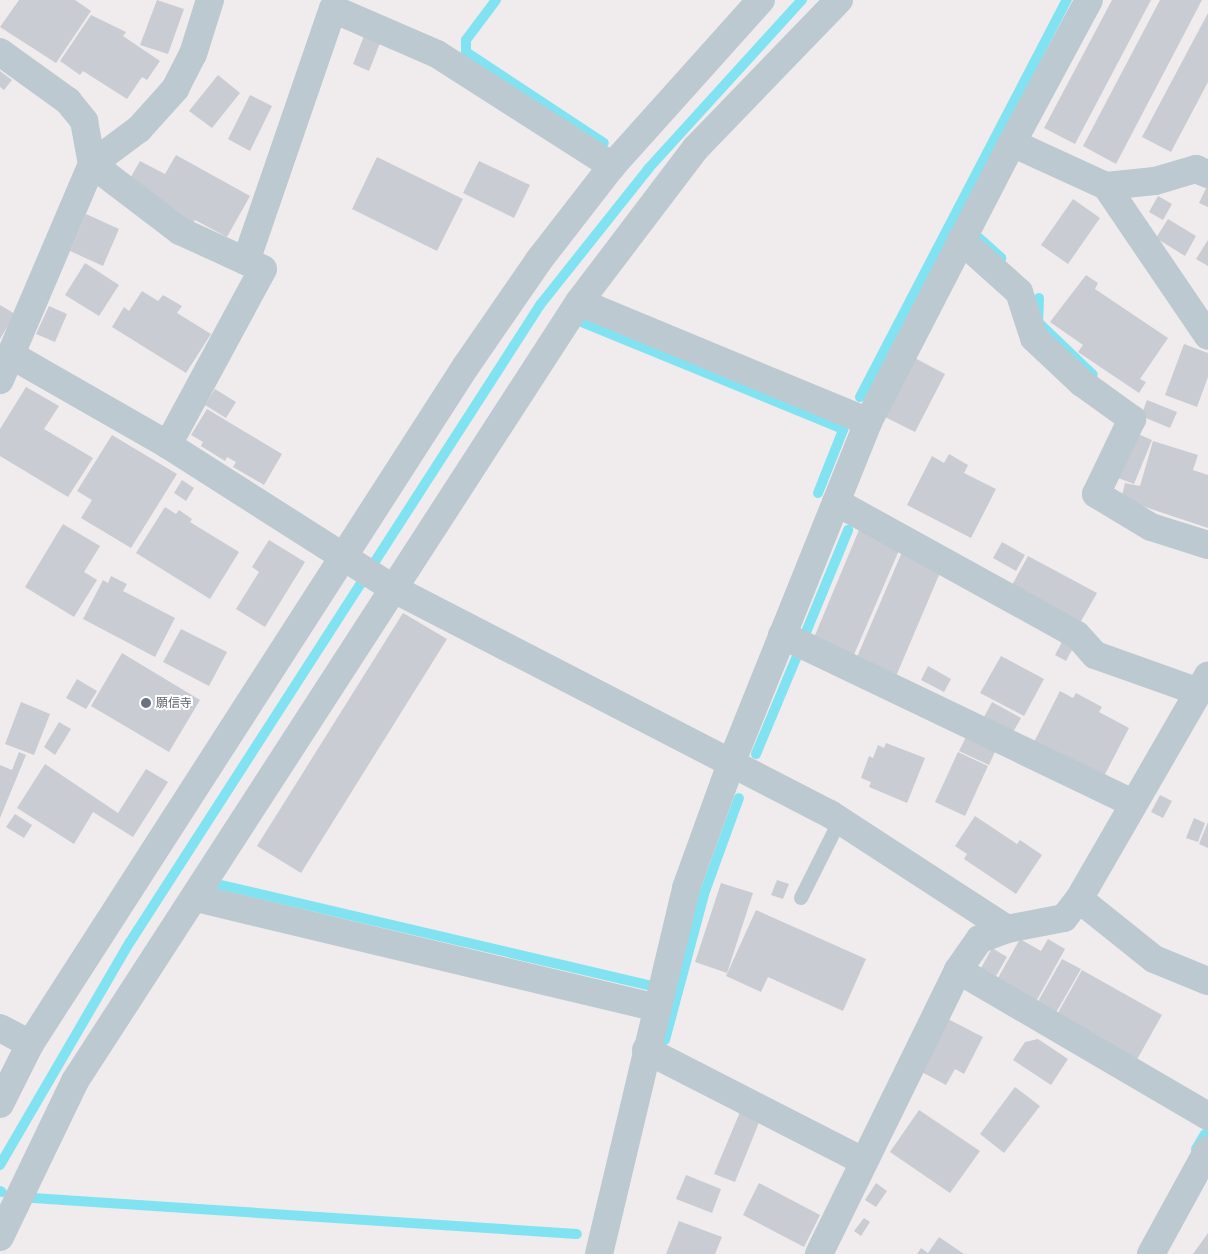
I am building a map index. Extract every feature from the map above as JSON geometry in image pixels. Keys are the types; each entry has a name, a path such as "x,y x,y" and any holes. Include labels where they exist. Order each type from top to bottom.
{"street":[{"path":"0,380 92,164 139,129 164,104 193,54 210,0"},
{"path":"0,1104 30,1044 522,284 612,166 761,0"},
{"path":"0,1238 75,1081 196,898 390,587 579,302 696,148 839,0"},
{"path":"599,1254 686,888 732,761 868,422 961,240 1089,0"},
{"path":"246,261 332,5 437,54 612,166"},
{"path":"0,53 68,101 84,120 92,164 180,231 263,269 168,445"},
{"path":"1012,143 1106,186 1155,181 1196,169 1208,174"},
{"path":"1106,186 1208,336"},
{"path":"961,240 1019,292 1034,338 1082,384 1132,419 1096,494 1151,527 1208,545"},
{"path":"579,302 868,422"},
{"path":"12,355 168,445 345,560 390,587 732,761 840,820 1007,929"},
{"path":"819,1254 958,970 980,939 1007,929 1064,918 1079,900 1203,684 1095,655 1077,635 836,502"},
{"path":"782,635 1134,804"},
{"path":"196,898 656,1008"},
{"path":"1079,900 1154,959 1208,981"},
{"path":"958,970 1208,1116"},
{"path":"0,1028 30,1044"},
{"path":"646,1050 863,1161"},
{"path":"1151,1254 1208,1150"}],"lane":[{"path":"801,898 840,820"}],"building":[{"path":"19,0 75,0 91,11 56,63 0,27"},
{"path":"157,0 184,9 168,54 140,45"},
{"path":"1112,0 1151,0 1075,144 1044,128"},
{"path":"1160,0 1202,0 1116,164 1083,146"},
{"path":"1208,13 1208,82 1171,152 1142,137"},
{"path":"91,15 126,32 123,36 160,61 147,80 142,77 127,99 83,71 80,75 60,61"},
{"path":"364,36 380,43 369,71 353,64"},
{"path":"0,71 12,80 4,90 0,87"},
{"path":"218,75 240,93 212,128 189,111"},
{"path":"250,95 272,106 250,151 228,139"},
{"path":"176,155 250,196 227,237 195,220 191,227 128,182 140,161 165,174"},
{"path":"377,157 463,199 437,251 352,209"},
{"path":"479,161 530,185 514,218 463,193"},
{"path":"1208,184 1208,207 1199,203"},
{"path":"1158,196 1172,204 1163,220 1149,212"},
{"path":"1073,199 1100,218 1068,264 1041,245"},
{"path":"86,214 119,229 103,266 70,251"},
{"path":"1168,219 1196,236 1185,256 1156,238"},
{"path":"1208,240 1208,266 1196,259"},
{"path":"85,263 119,285 99,316 65,295"},
{"path":"1086,275 1098,283 1095,289 1168,338 1140,379 1146,382 1139,393 1078,352 1083,345 1050,322"},
{"path":"142,291 158,301 163,295 182,306 177,313 211,334 186,373 112,327 124,307 129,311"},
{"path":"0,305 15,314 0,339"},
{"path":"49,306 67,314 55,342 36,334"},
{"path":"1184,344 1208,353 1208,377 1197,407 1165,395"},
{"path":"911,356 945,374 915,432 881,415"},
{"path":"26,387 59,406 44,429 93,458 68,497 0,456 0,429"},
{"path":"215,389 236,402 226,418 205,405"},
{"path":"1147,400 1177,412 1170,428 1141,416"},
{"path":"207,409 282,454 264,485 233,467 236,462 227,457 225,461 201,446 203,442 191,435"},
{"path":"1131,431 1152,440 1134,484 1113,476"},
{"path":"112,435 177,474 131,548 81,518 92,500 77,491"},
{"path":"1153,441 1198,455 1193,470 1208,475 1208,528 1121,499 1125,483 1140,486"},
{"path":"949,454 968,465 964,473 996,489 971,538 907,505 932,456 944,463"},
{"path":"182,480 194,488 186,501 174,493"},
{"path":"165,507 176,514 179,510 192,519 190,522 239,552 210,599 136,553"},
{"path":"63,524 100,546 84,572 97,580 74,617 25,587"},
{"path":"859,530 900,548 853,657 813,640"},
{"path":"269,540 305,562 265,627 236,609 259,572 252,567"},
{"path":"1002,542 1025,555 1016,571 993,558"},
{"path":"902,552 942,568 894,681 854,664"},
{"path":"1028,556 1097,593 1080,623 1012,585"},
{"path":"111,576 127,584 123,591 175,618 155,657 83,619 103,580 108,583"},
{"path":"403,613 447,639 301,873 257,846"},
{"path":"181,629 227,652 209,686 163,662"},
{"path":"1062,642 1073,648 1066,661 1055,655"},
{"name":"願信寺","path":"122,653 200,700 169,752 91,706"},
{"path":"1001,656 1044,679 1024,716 980,693"},
{"path":"928,666 951,679 944,692 921,680"},
{"path":"77,679 97,691 86,709 66,698"},
{"path":"1060,691 1073,698 1076,693 1102,707 1099,712 1129,728 1103,778 1034,742"},
{"path":"21,702 50,714 34,755 5,744"},
{"path":"992,702 1021,718 1012,734 983,719"},
{"path":"59,722 71,729 55,755 44,747"},
{"path":"969,731 998,745 989,765 959,751"},
{"path":"886,743 925,758 907,803 869,787 871,782 861,778 869,756 873,758 878,745 884,748"},
{"path":"19,752 26,755 0,818 0,765 12,770"},
{"path":"958,752 988,766 965,816 935,802"},
{"path":"45,764 118,813 146,769 168,782 133,837 93,812 74,844 17,808"},
{"path":"1160,795 1172,801 1163,818 1151,812"},
{"path":"15,814 32,825 24,838 6,827"},
{"path":"975,816 1017,844 1020,840 1042,855 1016,894 964,859 967,854 955,846"},
{"path":"1194,818 1205,823 1198,842 1186,838"},
{"path":"1208,822 1208,848 1199,844"},
{"path":"777,880 789,884 783,899 771,895"},
{"path":"721,883 753,893 727,973 695,962"},
{"path":"756,910 866,959 843,1011 768,977 761,992 726,976"},
{"path":"1020,939 1041,951 1048,939 1065,949 1033,1007 994,985"},
{"path":"992,948 1007,957 996,976 981,968"},
{"path":"1062,959 1081,969 1054,1016 1036,1005"},
{"path":"1082,970 1162,1015 1135,1063 1055,1018"},
{"path":"946,1018 983,1037 964,1074 955,1069 946,1085 918,1070"},
{"path":"1038,1039 1068,1059 1051,1085 1013,1060 1025,1042"},
{"path":"1015,1087 1040,1106 1004,1153 980,1134"},
{"path":"919,1110 980,1151 950,1193 890,1152"},
{"path":"740,1112 760,1120 735,1182 714,1174"},
{"path":"686,1175 721,1189 712,1213 676,1199"},
{"path":"759,1183 820,1215 804,1247 743,1215"},
{"path":"876,1183 887,1191 876,1207 865,1200"},
{"path":"864,1218 870,1222 861,1236 854,1231"},
{"path":"679,1221 722,1237 715,1254 666,1254"},
{"path":"1208,1233 1208,1254 1193,1254"},
{"path":"939,1237 964,1254 917,1254 921,1248 928,1253"}],"waterway":[{"path":"496,0 466,40 466,52 604,143"},
{"path":"0,1165 130,942 540,305 648,169 802,0"},
{"path":"860,397 1067,0"},
{"path":"979,238 1001,258"},
{"path":"1039,298 1038,322 1093,375"},
{"path":"577,320 843,429"},
{"path":"818,493 845,425"},
{"path":"804,637 848,530"},
{"path":"756,754 799,651"},
{"path":"665,1040 704,894 739,798"},
{"path":"217,884 648,985"},
{"path":"1196,1149 1205,1134"},
{"path":"33,1198 577,1234"}],"place":[{"name":"願信寺","path":"146,703"}]}
